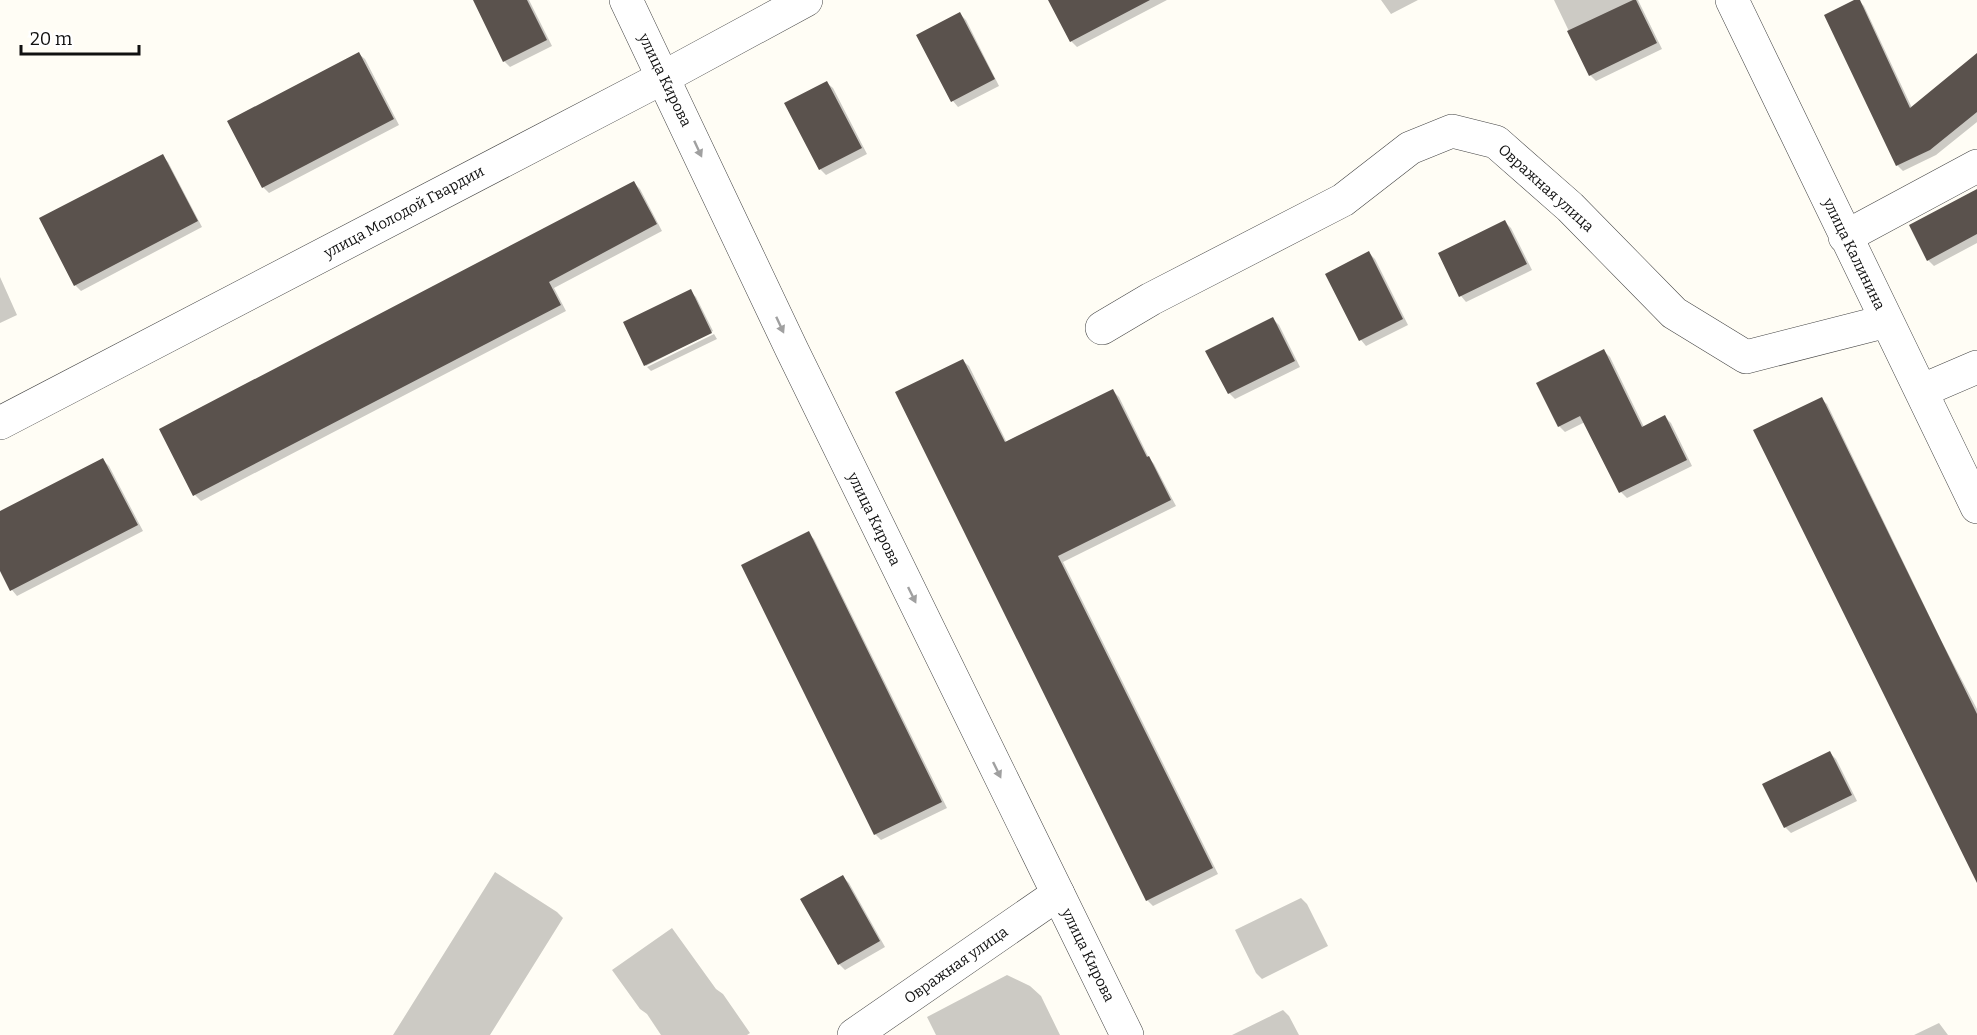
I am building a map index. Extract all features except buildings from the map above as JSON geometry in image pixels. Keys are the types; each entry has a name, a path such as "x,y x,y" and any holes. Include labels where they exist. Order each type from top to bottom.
{"street":[{"name":"улица Кирова","path":"626,0 792,350 1127,1035"},
{"name":"улица Молодой Гвардии","path":"0,423 806,0"},
{"name":"улица Калинина","path":"1732,0 1977,507"},
{"name":"Овражная улица","path":"1102,328 1151,299 1343,201 1410,148 1452,131 1496,142 1570,207 1674,312 1746,357 1887,321"},
{"path":"1845,237 1977,166"},
{"path":"1921,391 1977,367"},
{"name":"Овражная улица","path":"854,1035 1058,894"}]}
